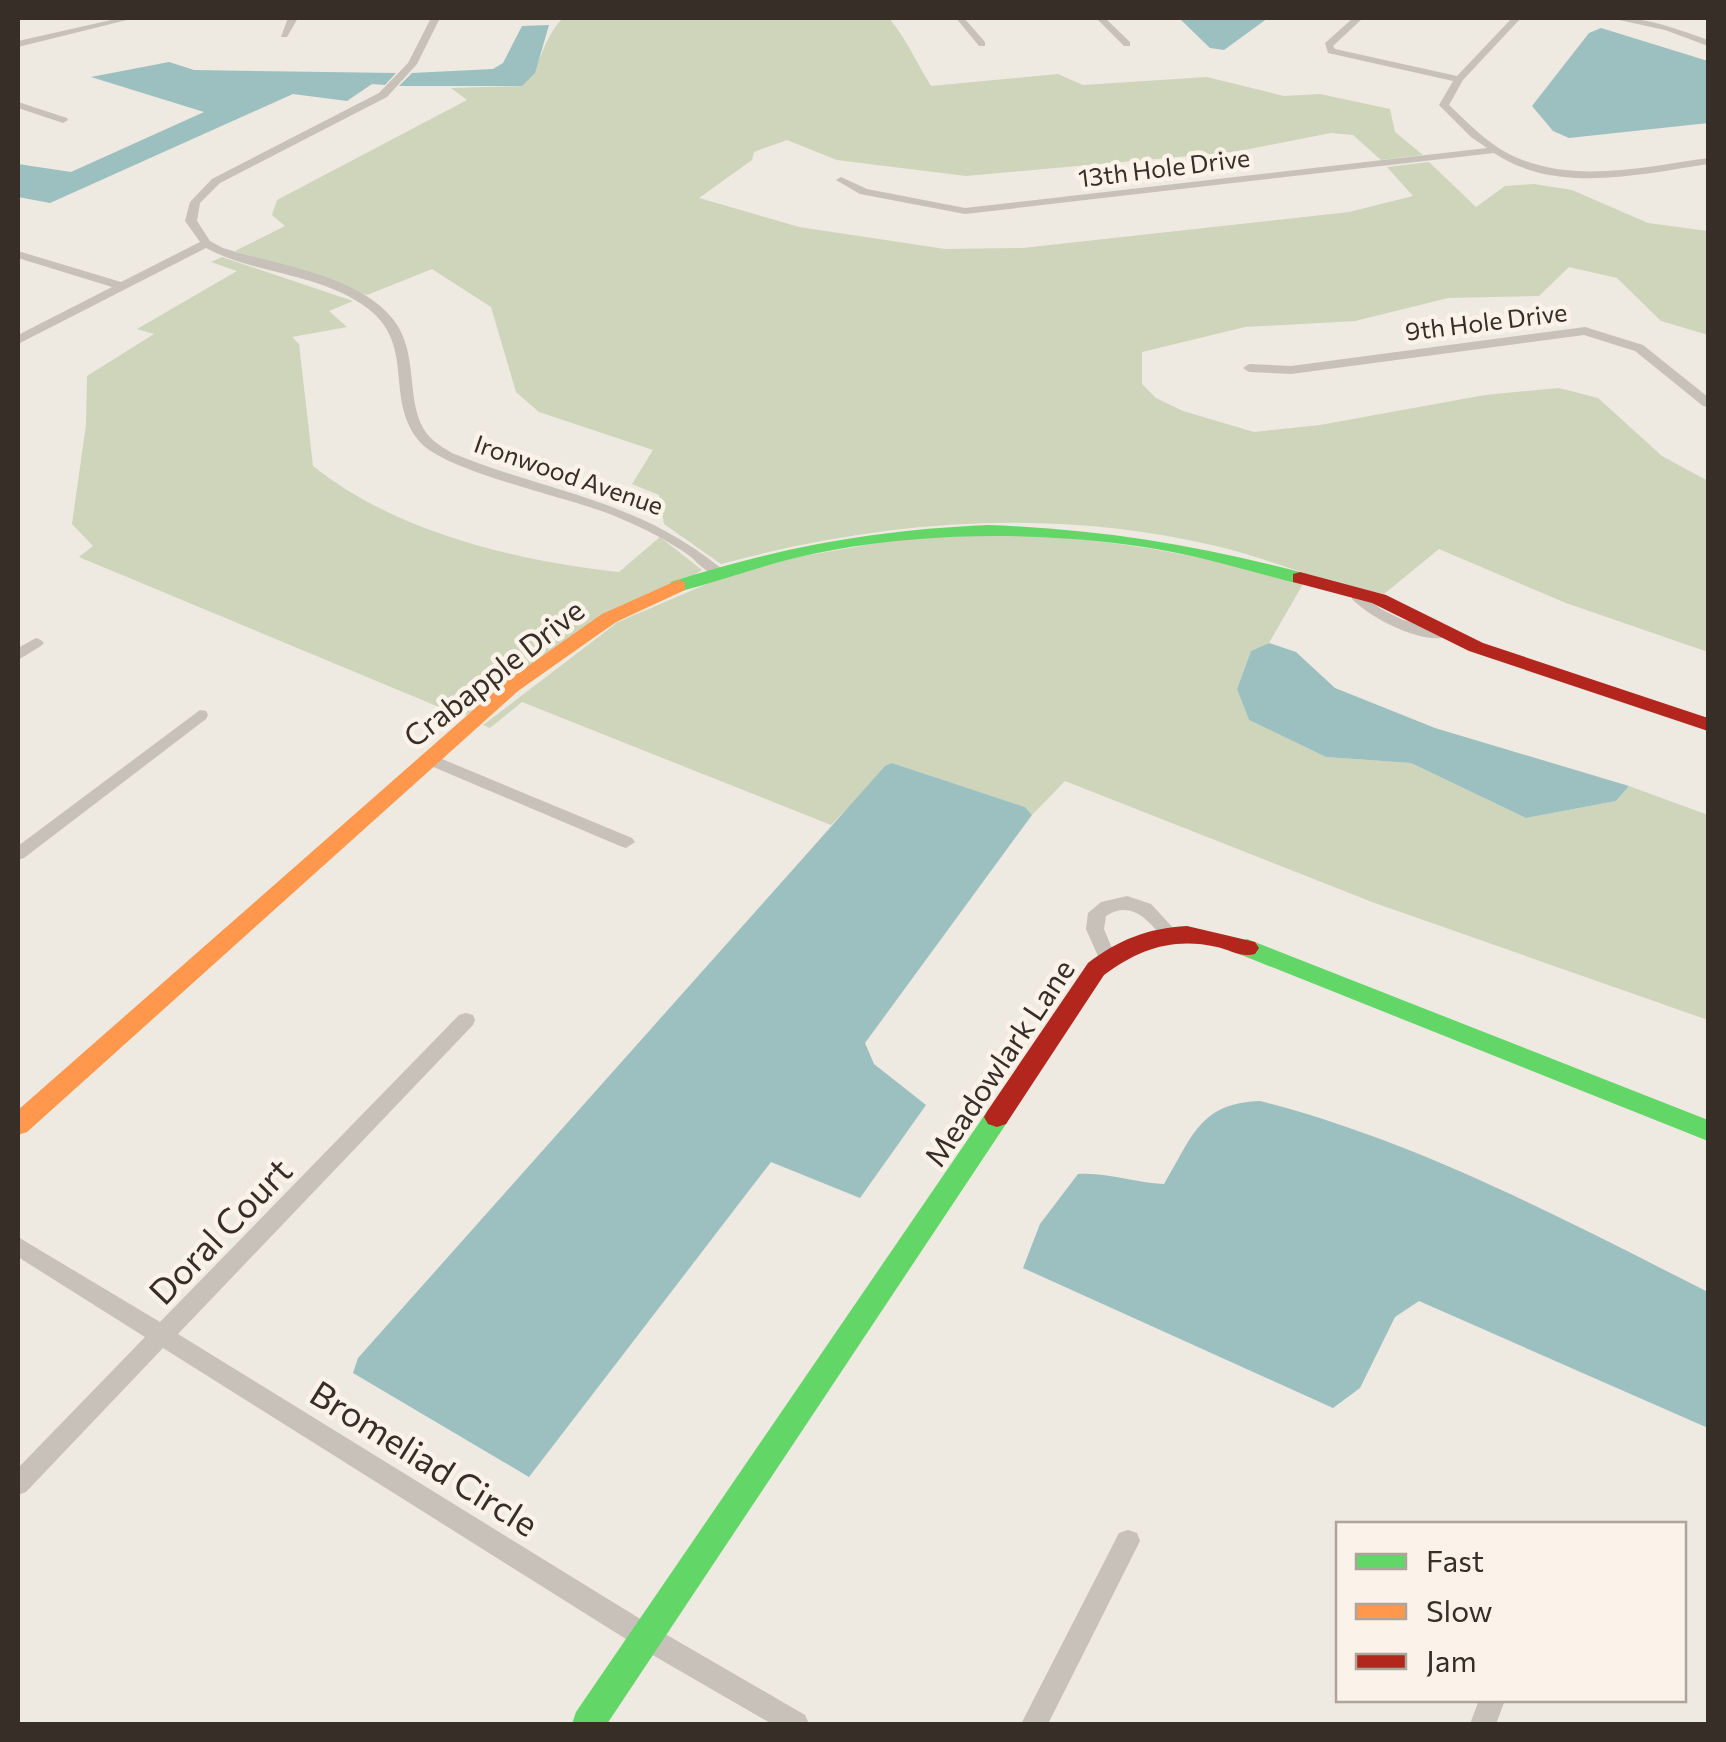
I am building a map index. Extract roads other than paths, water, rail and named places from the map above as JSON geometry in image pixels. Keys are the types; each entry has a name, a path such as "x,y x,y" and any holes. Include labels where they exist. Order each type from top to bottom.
{"street":[{"path":"18,44 46,34 128,18 130,34"},
{"path":"284,34 293,18"},
{"path":"18,340 118,285 206,243 190,221 195,202 216,181 382,95 412,64 435,18"},
{"path":"960,18 982,44"},
{"path":"1100,18 1126,44"},
{"path":"1358,18 1328,45 1332,51 1459,79"},
{"path":"1517,18 1459,79 1444,104 1496,150 1520,166 1571,176 1708,161"},
{"path":"1616,18 1666,28 1708,43"},
{"path":"1666,28 1677,18"},
{"path":"32,29 46,34"},
{"path":"18,105 64,120"},
{"name":"13th Hole Drive","path":"841,180 864,192 964,211 1496,150"},
{"name":"Ironwood Avenue","path":"206,243 335,287 382,315 401,346 406,404 415,432 446,456 666,532 717,572"},
{"path":"18,254 118,285"},
{"name":"9th Hole Drive","path":"1249,368 1291,370 1584,330 1639,348 1708,403"},
{"path":"1687,384 1708,380"},
{"name":"Crabapple Drive","path":"18,1125 510,689 610,617 717,572 793,551 914,530 1013,527 1125,536 1212,551 1357,596 1379,599 1430,620 1447,634 1708,725"},
{"path":"18,655 36,642"},
{"path":"18,854 200,715"},
{"path":"430,759 626,842"},
{"path":"1107,958 1095,920 1098,913 1112,904 1145,908 1167,931"},
{"name":"Meadowlark Lane","path":"588,1724 1107,958 1134,940 1167,931 1195,932 1231,942 1708,1131"},
{"name":"Doral Court","path":"18,1484 466,1020"},
{"name":"Bromeliad Circle","path":"18,1246 646,1638 796,1724"},
{"path":"1034,1724 1128,1541"}],"water":[{"path":"1179,18 1268,18 1224,50 1210,48"},
{"path":"549,25 535,73 522,86 399,86 412,73 493,69 503,63 522,26"},
{"path":"1601,28 1708,61 1708,123 1569,138 1553,131 1532,106 1589,33"},
{"path":"169,62 194,70 396,73 385,85 372,84 347,101 293,94 50,203 18,197 18,164 71,172 204,112 91,77"},
{"path":"1269,643 1296,652 1335,688 1435,728 1629,786 1616,801 1526,818 1411,763 1326,757 1249,720 1237,689 1251,651"},
{"path":"892,763 1025,807 1032,815 865,1043 874,1064 926,1105 860,1198 771,1162 529,1477 353,1373 358,1358 885,766"},
{"path":"1260,1101 1433,1160 1545,1210 1708,1292 1708,1428 1419,1301 1395,1317 1360,1388 1333,1408 1023,1268 1040,1224 1078,1174 1164,1184 1191,1138 1210,1116 1223,1108"}]}
